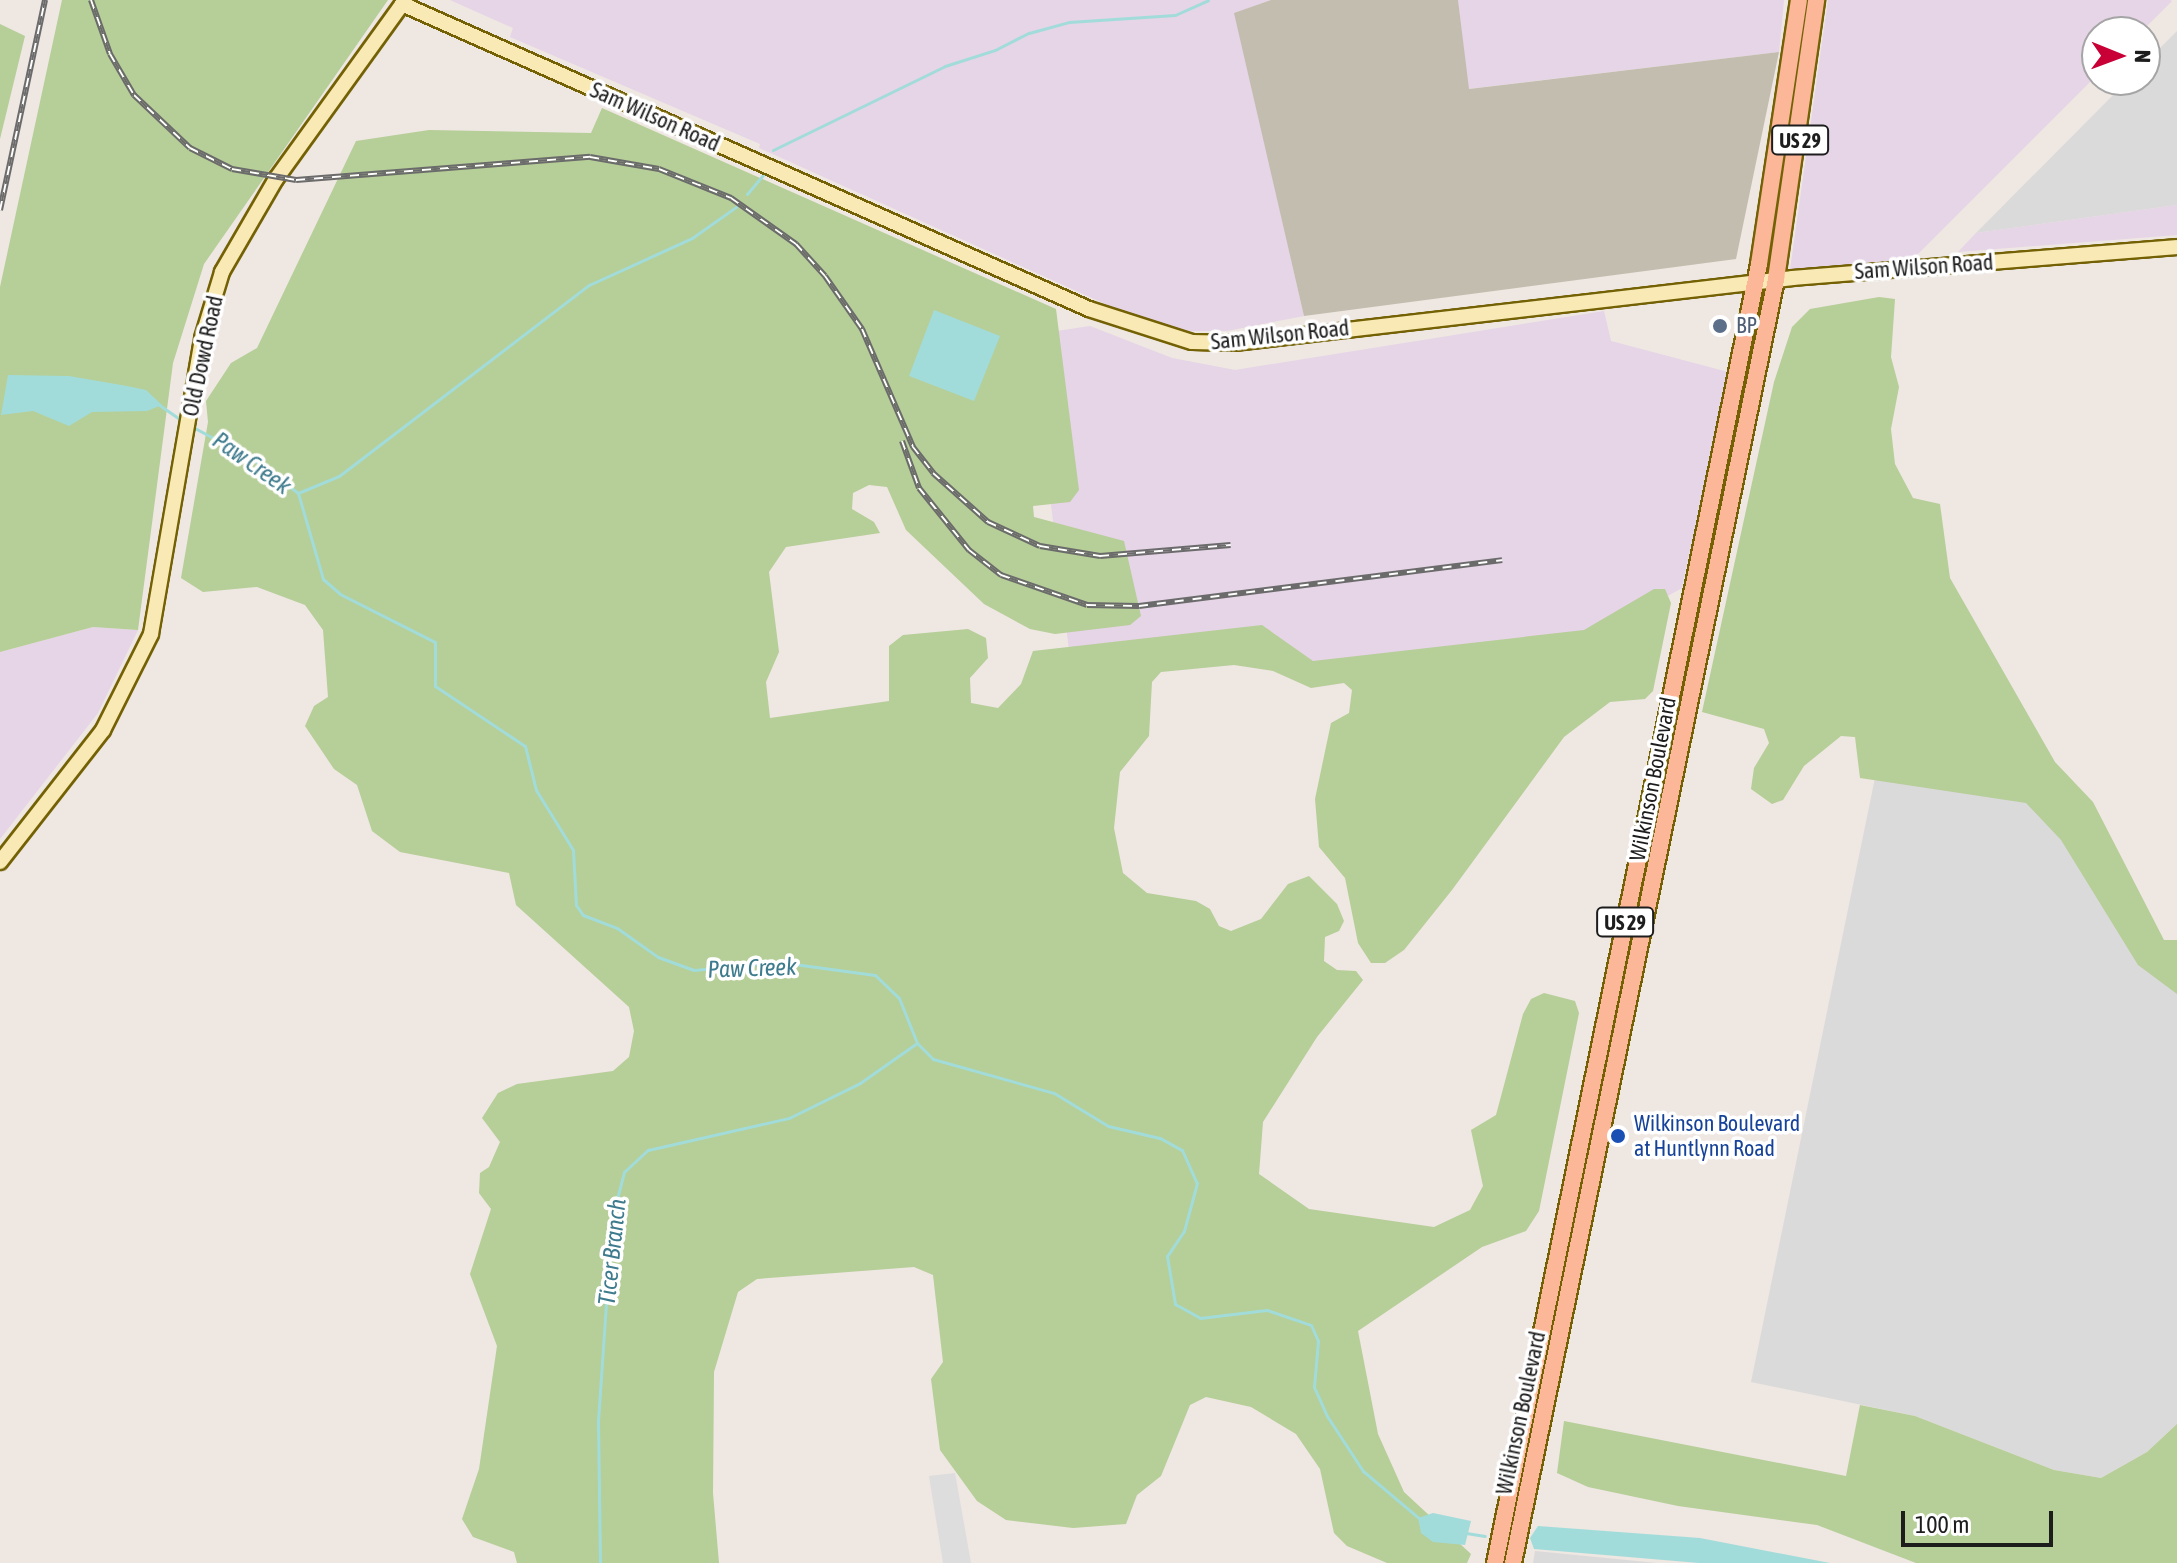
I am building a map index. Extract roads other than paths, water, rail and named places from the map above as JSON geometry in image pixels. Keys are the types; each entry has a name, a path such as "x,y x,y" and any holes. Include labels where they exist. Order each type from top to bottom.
{"main road":[{"name":"Wilkinson Boulevard","path":"1495,1563 1756,282 1799,0"},
{"name":"Wilkinson Boulevard","path":"1513,1563 1776,279 1816,0"},
{"path":"1544,1323 1561,1327"}],"street":[{"name":"Sam Wilson Road","path":"403,2 1089,309 1177,340 1235,343 1776,279 2177,247"},
{"name":"Old Dowd Road","path":"0,862 95,741 136,672 161,598 207,317 236,243 403,2"}],"water":[{"path":"934,310 1000,336 974,401 909,376"},
{"path":"8,375 69,376 127,386 146,390 162,405 147,411 92,412 69,426 33,411 1,415"},
{"path":"1433,1513 1471,1521 1465,1545 1433,1542 1421,1533 1418,1518"},
{"path":"1538,1526 1700,1538 1830,1563 1699,1563 1534,1549 1530,1538"}],"waterway":[{"path":"773,150 945,66 995,50 1029,33 1069,22 1175,15 1208,0"},
{"path":"747,194 763,175"},
{"path":"298,493 339,476 589,285 692,238 736,207"},
{"name":"Paw Creek","path":"158,404 181,420"},
{"name":"Paw Creek","path":"191,426 254,460 298,493 323,579 340,594 435,642 435,686 525,746 536,790 573,850 576,905 583,915 617,928 658,957 694,970 779,962 875,975 899,998 917,1043 933,1059 1054,1093 1108,1126 1160,1138 1182,1150 1197,1183 1184,1231 1167,1256 1175,1304 1200,1318 1267,1310 1311,1325 1318,1341 1314,1387 1327,1416 1363,1471 1420,1519"},
{"name":"Ticer Branch","path":"600,1563 598,1421 612,1218 624,1172 648,1150 789,1118 860,1083 917,1043"},
{"name":"Paw Creek","path":"1466,1533 1485,1536"}],"railway":[{"path":"0,210 45,0"},
{"path":"91,0 110,54 134,95 190,148 232,169 296,180 590,157 659,169 731,198 796,244 825,276 862,329 913,447 933,473 988,522 1040,546 1100,556 1231,545"},
{"path":"902,441 919,488 969,550 1001,575 1087,605 1139,606 1502,560"}],"place":[{"name":"BP","path":"1720,326"},
{"name":"Wilkinson Boulevard at Huntlynn Road","path":"1618,1136"}]}
